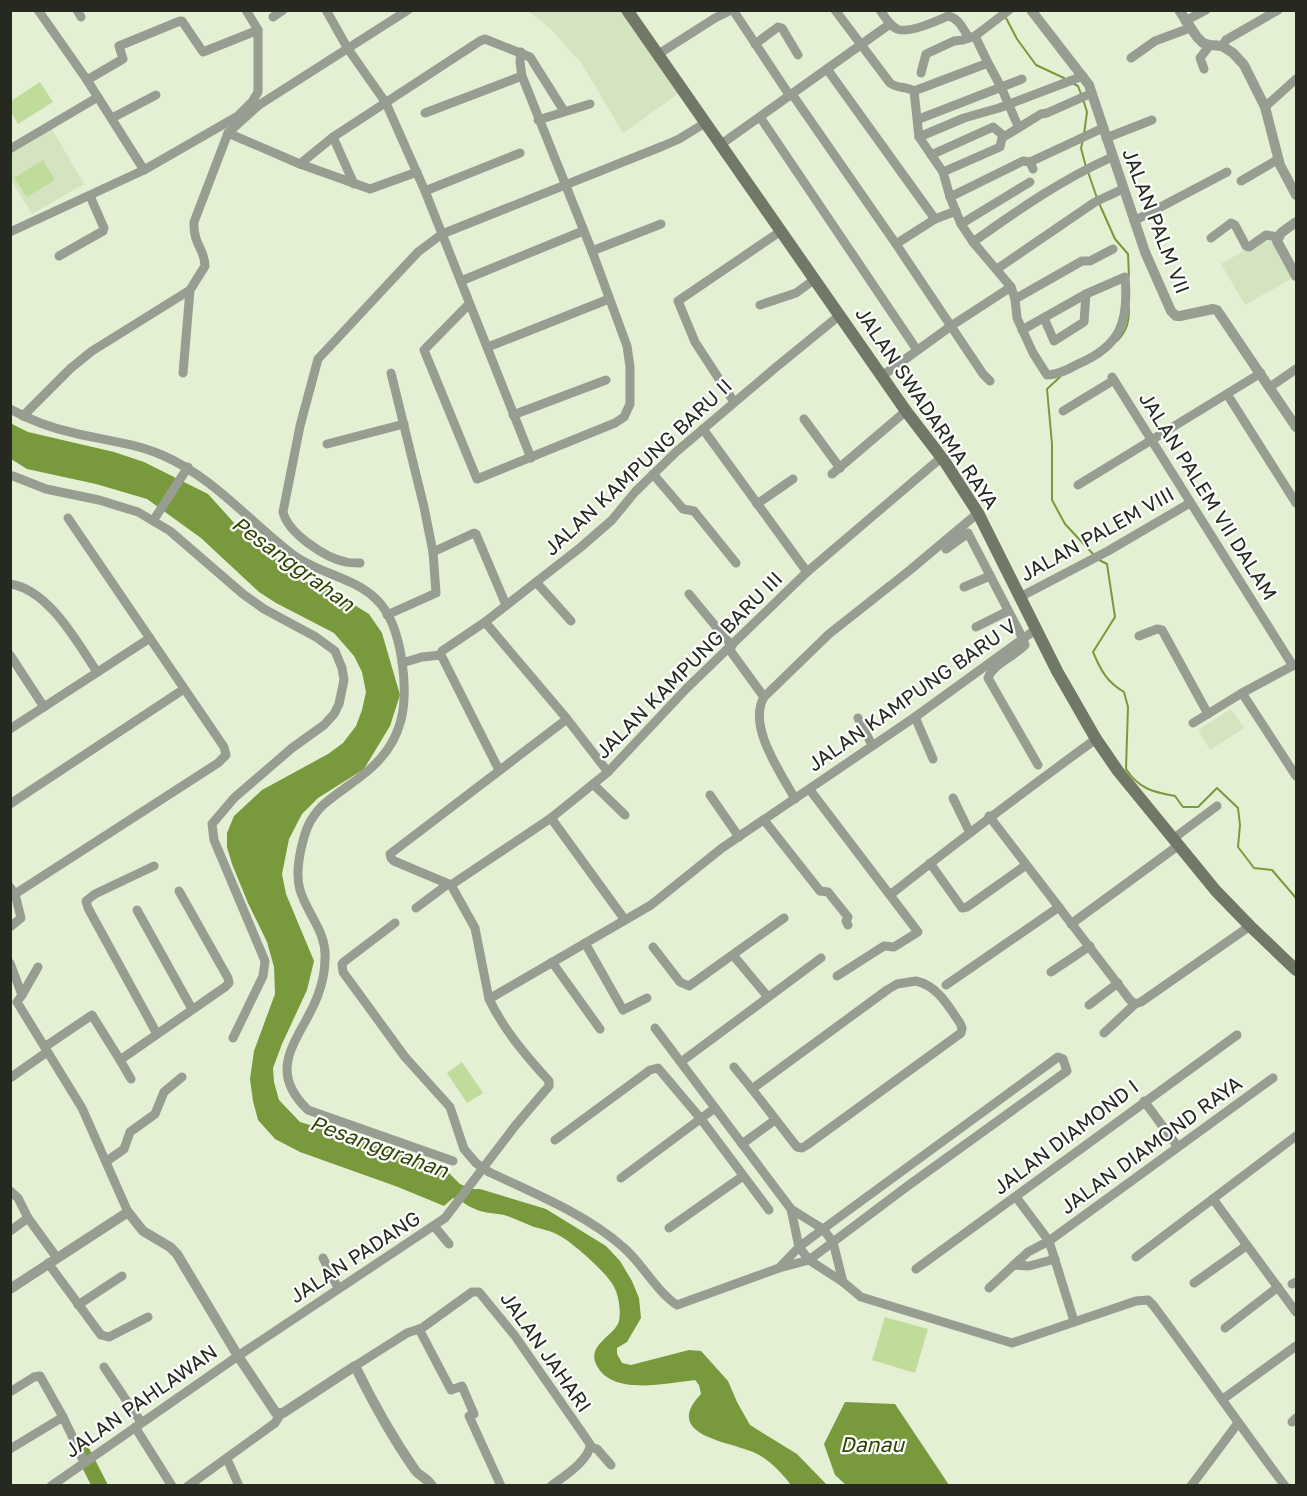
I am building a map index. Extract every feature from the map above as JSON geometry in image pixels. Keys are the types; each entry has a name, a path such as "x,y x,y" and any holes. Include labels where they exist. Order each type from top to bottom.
{"main road":[{"name":"JALAN SWADARMA RAYA","path":"627,10 906,411 942,457 978,513 1035,630 1096,739 1118,771 1216,891 1296,970"}],"street":[{"path":"38,10 87,80 144,170"},
{"path":"10,232 144,170 238,116 258,92 258,30 246,10"},
{"path":"273,17 283,10"},
{"path":"326,10 348,48 386,103 425,191 531,458"},
{"path":"23,416 71,368 92,351 190,290 205,266 204,256 194,238 194,222 227,136 259,105 408,10"},
{"path":"657,55 712,14 732,10 896,244 983,375 990,381"},
{"path":"835,10 890,83 914,91"},
{"path":"720,145 861,43 894,10"},
{"path":"921,73 926,54 954,41 972,37 1009,10"},
{"name":"JALAN PALM VII","path":"1031,10 1080,77 1089,94 1105,133 1145,252 1174,315 1217,310 1296,428"},
{"path":"1179,10 1203,43 1222,46 1233,53 1244,65 1265,107 1278,160 1296,195"},
{"path":"1131,58 1155,41 1188,24 1206,10"},
{"path":"1222,46 1226,40 1274,11"},
{"path":"885,17 898,30 909,30 948,16 957,18 988,63 1018,126"},
{"path":"87,80 123,59 119,46 180,21 204,52 258,30"},
{"path":"755,44 778,27 782,28 798,55"},
{"path":"300,164 333,137 480,41 488,40 520,52 534,62 564,111"},
{"path":"1204,69 1201,55 1210,45"},
{"path":"469,303 424,350 477,479 615,423 627,412 630,404 630,385 627,346 592,251 538,120 522,76 519,62 520,52"},
{"path":"914,91 988,63"},
{"path":"827,69 935,219"},
{"path":"425,113 522,76"},
{"path":"919,137 964,118 1008,105 1080,77"},
{"path":"919,119 1022,79"},
{"path":"1265,107 1296,79"},
{"path":"914,91 919,119 919,137 943,172 961,224 1011,287 1017,318 1022,330 1033,353 1047,375 1054,375 1090,359 1114,341 1124,321 1127,294 1125,278 1086,294 1022,330"},
{"path":"943,172 1000,147 1002,138 1018,126 1089,94"},
{"path":"112,118 156,95"},
{"path":"10,150 98,97"},
{"path":"538,120 590,104"},
{"path":"760,117 917,350"},
{"path":"950,197 1023,161 1031,166 1092,133 1105,133 1152,120"},
{"path":"360,563 347,563 330,557 295,533 283,512 300,426 318,359 418,252 442,234 663,146 703,121"},
{"path":"931,155 993,127 1004,136"},
{"path":"227,136 370,189 417,172"},
{"path":"333,137 354,184"},
{"path":"425,191 520,153"},
{"path":"973,242 1037,196 1079,172 1112,157"},
{"path":"1241,181 1278,160"},
{"path":"1134,221 1227,172"},
{"path":"961,224 1030,182"},
{"path":"997,269 1099,200 1123,189"},
{"path":"59,256 103,231 104,228 90,196"},
{"path":"896,244 935,219 956,211"},
{"path":"1211,237 1232,224 1235,225 1246,246 1249,247 1266,235 1278,237 1296,222"},
{"path":"592,251 661,224"},
{"path":"461,281 584,231"},
{"path":"734,402 695,342 678,301 781,231"},
{"path":"1278,237 1279,245 1296,276"},
{"path":"1015,299 1082,261 1090,261 1113,249"},
{"path":"760,305 796,293 815,279"},
{"path":"882,376 951,326 1011,287"},
{"path":"183,373 190,290"},
{"path":"1044,318 1054,341 1084,322 1086,294"},
{"path":"488,347 609,299"},
{"name":"JALAN KAMPUNG BARU II","path":"441,655 442,651 485,622 581,548 612,520 653,474 703,429 840,315"},
{"path":"1270,387 1296,369"},
{"path":"387,615 436,593 430,530 391,373"},
{"path":"1078,486 1261,374"},
{"name":"JALAN PALEM VII DALAM","path":"1062,411 1113,379 1295,665"},
{"path":"513,415 606,380"},
{"path":"1227,394 1296,503"},
{"path":"10,408 23,416 74,433 139,447 160,454 210,483 293,555 378,600 387,615 395,633 402,663 405,693 403,716 392,742 379,760 322,805 314,813 305,829 298,864 298,878 300,890 325,944 325,962 318,994 291,1050 286,1068 292,1092 308,1110 453,1161"},
{"path":"804,419 836,471 906,411"},
{"path":"327,444 404,424"},
{"path":"703,429 807,572"},
{"name":"JALAN KAMPUNG BARU III","path":"416,908 551,818 608,772 686,689 807,572 942,457"},
{"path":"154,519 186,469"},
{"path":"653,474 683,509 694,511 736,564"},
{"path":"13,476 46,489 127,507 154,519 243,594 264,609 331,647 342,668 344,680 339,704 324,725 271,765 234,798 212,824 214,840 265,961 263,976 233,1038"},
{"path":"757,504 793,479"},
{"name":"JALAN PALEM VIII","path":"1020,597 1091,560 1190,503"},
{"path":"795,800 768,749 760,727 759,705 764,697 829,634 978,513"},
{"path":"10,927 21,918 13,890 224,758 226,751 68,518"},
{"path":"433,552 476,534 506,605"},
{"path":"946,549 968,534 1023,639 1025,645 991,671 988,678 1038,765"},
{"path":"964,587 990,576"},
{"path":"537,582 571,621"},
{"path":"10,584 26,587 52,608 97,672"},
{"path":"689,594 730,647 764,697"},
{"path":"976,627 1008,611"},
{"path":"485,622 567,719 608,772"},
{"path":"1139,636 1157,629 1162,630 1208,714"},
{"name":"JALAN KAMPUNG BARU V","path":"489,999 651,905 711,856 915,717 1035,630"},
{"path":"10,729 150,638"},
{"path":"10,655 44,707"},
{"path":"402,663 422,657 441,655 500,770"},
{"path":"1193,723 1242,693 1295,665"},
{"path":"10,804 184,689"},
{"path":"1242,693 1296,776"},
{"path":"915,717 933,759"},
{"path":"858,718 872,745"},
{"path":"489,999 475,928 449,884 394,861 390,858 390,854 392,850 567,719"},
{"path":"890,894 989,816 1096,739"},
{"path":"593,784 625,815"},
{"name":"JALAN KAMPUNG BARU V","path":"810,790 890,894 916,929 917,934 894,947 884,946 837,976"},
{"path":"710,795 739,837"},
{"path":"953,798 970,833"},
{"path":"1071,924 1176,842 1217,806"},
{"path":"989,816 1135,1004"},
{"path":"551,818 625,920"},
{"path":"764,820 820,891 828,891 848,917 846,921 848,925"},
{"path":"930,863 962,908 967,907 1026,864"},
{"path":"154,866 95,894 86,901 157,1034"},
{"path":"120,1059 229,983 179,891"},
{"path":"946,985 1059,907"},
{"path":"137,909 192,1009"},
{"path":"653,947 680,982 689,986 784,918"},
{"path":"395,923 345,961 342,964 343,972 405,1057 450,1107 464,1149 484,1173 566,1210 605,1233 622,1246 676,1305 779,1268 809,1260 1067,1071 1063,1059 1058,1057 823,1229 799,1247 779,1268"},
{"path":"1104,1033 1135,1004 1250,926"},
{"path":"585,942 623,1011 647,998"},
{"path":"1051,972 1090,946"},
{"path":"734,955 768,997"},
{"path":"681,1062 820,958"},
{"path":"552,962 600,1029"},
{"path":"10,963 16,1001 82,1108 128,1212 143,1231 170,1247 177,1254 238,1356"},
{"path":"16,1001 38,967"},
{"path":"734,1067 797,1147 807,1145 957,1038 962,1028 938,992 931,987 916,981 897,984 752,1089"},
{"path":"1089,1005 1118,983"},
{"name":"JALAN PADANG","path":"238,1356 434,1226 450,1212 484,1173 549,1083 516,1043 489,999"},
{"path":"10,1078 92,1015 131,1079"},
{"path":"655,1028 791,1209 823,1229 833,1242 843,1282"},
{"name":"JALAN DIAMOND I","path":"916,1269 1237,1035"},
{"path":"555,1140 654,1068 662,1071 701,1119 769,1210"},
{"path":"107,1161 123,1151 130,1132 155,1114 160,1097 182,1077"},
{"name":"JALAN DIAMOND RAYA","path":"989,1288 1028,1252 1049,1240 1273,1078"},
{"path":"1144,1101 1178,1147"},
{"path":"621,1178 715,1108"},
{"path":"742,1143 774,1119"},
{"path":"1136,1257 1296,1136"},
{"path":"669,1228 743,1176"},
{"path":"10,1191 18,1198 78,1305 101,1335 109,1337 148,1317"},
{"name":"JALAN DIAMOND RAYA","path":"1016,1197 1049,1240 1074,1321"},
{"path":"1213,1199 1296,1312"},
{"path":"791,1209 799,1247 809,1260 866,1299 1008,1342 1012,1343 1136,1301 1148,1300 1223,1399 1238,1424 1286,1485"},
{"path":"10,1289 128,1212"},
{"path":"10,1231 28,1218"},
{"path":"434,1226 449,1244"},
{"path":"1194,1282 1246,1246"},
{"path":"323,1258 338,1288"},
{"path":"1014,1265 1029,1266 1055,1259"},
{"path":"78,1305 122,1276"},
{"path":"1225,1328 1278,1287"},
{"name":"JALAN JAHARI","path":"355,1366 407,1333 419,1329 472,1292 479,1292 515,1336 591,1447"},
{"path":"419,1329 451,1390 462,1386 474,1414 469,1416 501,1485"},
{"path":"1223,1399 1296,1346"},
{"name":"JALAN PAHLAWAN","path":"51,1485 238,1356 276,1413 280,1415"},
{"path":"188,1485 275,1423 280,1415 355,1366 395,1441 425,1483"},
{"path":"104,1367 171,1485"},
{"path":"10,1392 38,1375 42,1378 87,1459"},
{"path":"10,1449 63,1417"},
{"path":"1191,1485 1238,1424"},
{"path":"551,1485 583,1459 591,1447 597,1449 610,1465"},
{"path":"227,1459 239,1485"}],"shaded area":[{"path":"528,11 627,11 682,91 623,133 582,64 551,29"},
{"path":"40,82 53,102 18,124 11,112 11,101"},
{"path":"52,129 84,184 32,214 11,180 11,154"},
{"path":"43,160 55,180 27,197 14,178"},
{"path":"1269,236 1293,278 1245,305 1221,264"},
{"path":"1231,709 1244,728 1210,750 1198,730"},
{"path":"462,1062 483,1093 467,1103 447,1073"},
{"path":"885,1317 928,1329 915,1373 872,1360"}],"water":[{"name":"Pesanggrahan","path":"10,423 28,432 114,452 144,462 208,494 236,525 302,580 332,591 369,614 382,633 400,695 390,726 364,769 318,798 302,814 289,839 282,874 286,894 314,961 307,990 273,1068 279,1100 300,1122 409,1155 449,1173 460,1184 472,1189 480,1189 546,1209 606,1246 620,1261 639,1298 641,1318 627,1342 617,1348 617,1354 622,1363 631,1365 689,1350 701,1351 728,1381 750,1425 797,1454 827,1485 791,1485 774,1466 759,1455 715,1440 693,1427 689,1419 691,1408 701,1394 695,1380 642,1385 615,1381 605,1375 597,1366 594,1359 595,1352 617,1326 620,1309 618,1296 606,1276 566,1240 554,1233 508,1216 477,1210 457,1199 453,1198 444,1206 300,1152 275,1139 258,1120 250,1079 254,1051 275,994 274,967 267,942 232,864 227,847 227,833 234,816 262,790 328,754 343,743 356,726 362,710 366,692 362,672 354,656 334,633 259,592 201,538 147,499 96,484 27,469 11,459"},
{"name":"Danau","path":"845,1402 895,1404 949,1485 846,1485 835,1475 824,1444"}],"waterway":[{"path":"1006,18 1017,39 1036,65 1064,78"},
{"path":"1072,83 1078,86 1081,94"},
{"path":"1083,99 1087,112 1084,134"},
{"path":"1083,140 1081,148 1086,167"},
{"path":"1088,172 1097,198"},
{"path":"1099,203 1115,239 1128,254 1129,276"},
{"path":"1117,341 1127,326 1129,308"},
{"path":"1060,377 1047,389 1052,444 1052,500 1065,524 1094,555"},
{"path":"1097,559 1107,564 1115,617 1093,652 1105,675 1124,692 1128,707 1126,769 1141,785 1153,791 1175,796 1183,807 1198,807 1217,788 1238,808 1240,825 1238,847 1254,868 1272,870 1296,898"},
{"path":"80,1447 100,1486"}]}
